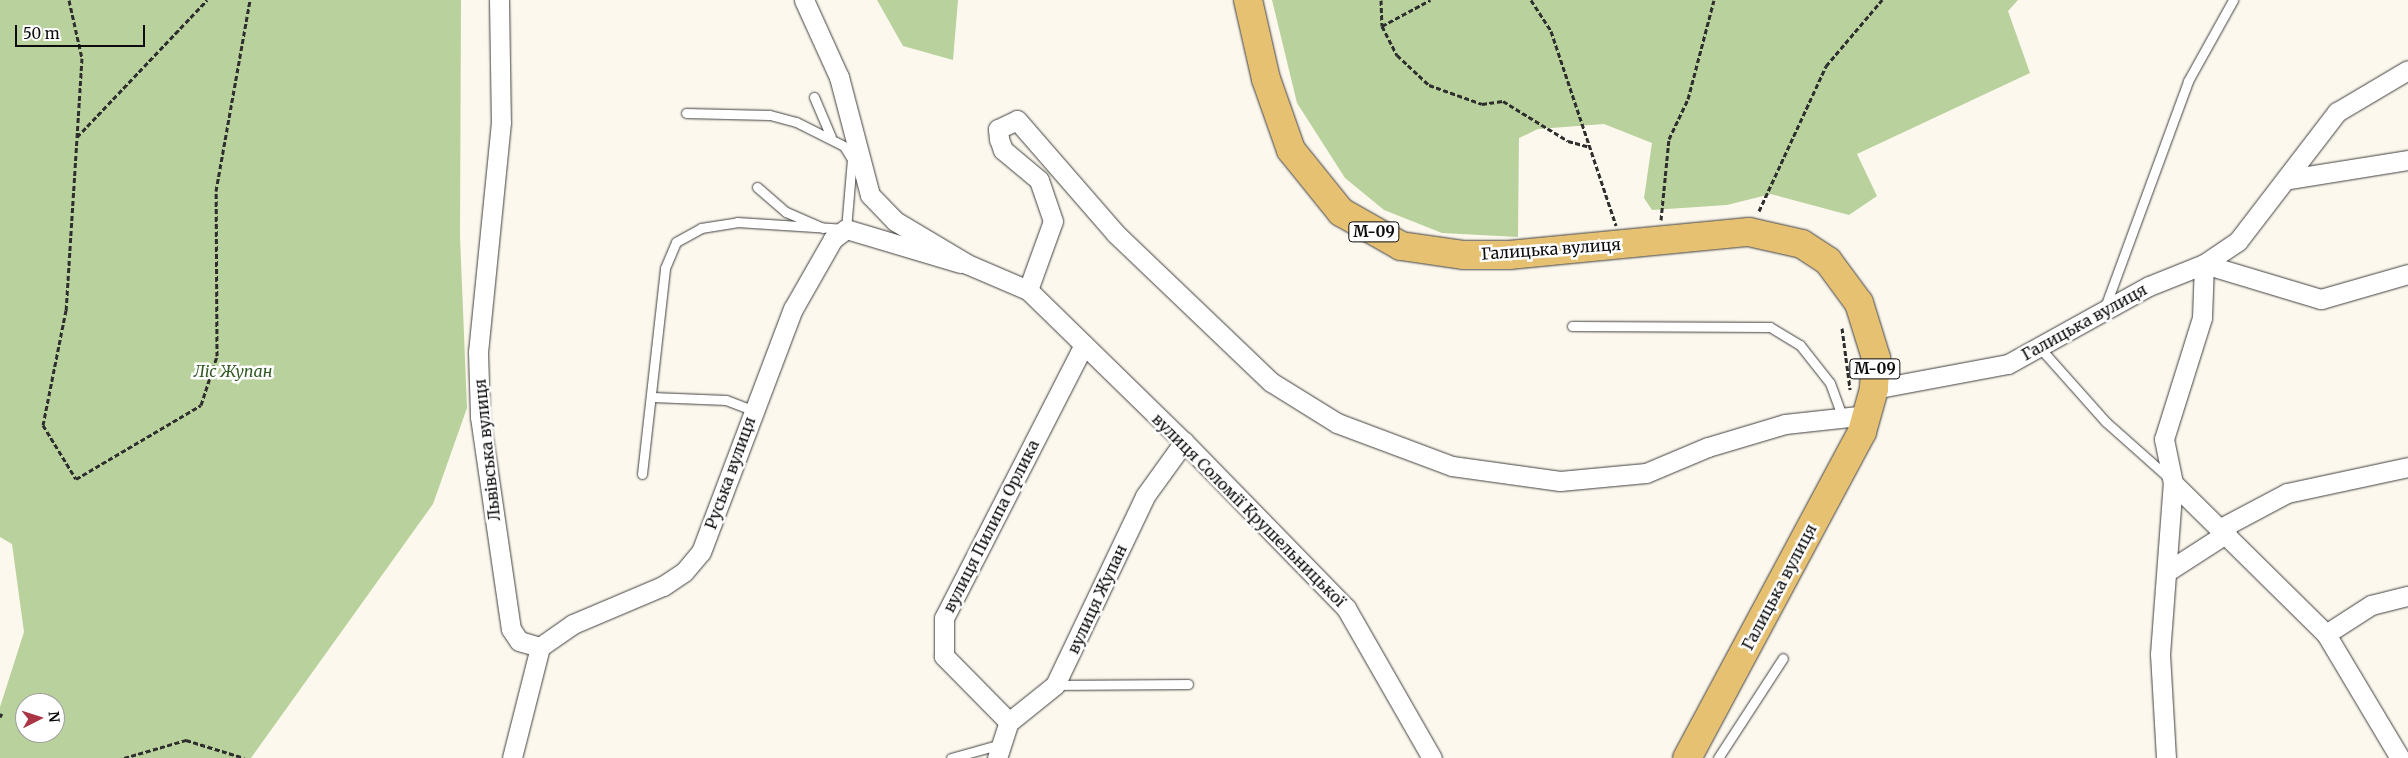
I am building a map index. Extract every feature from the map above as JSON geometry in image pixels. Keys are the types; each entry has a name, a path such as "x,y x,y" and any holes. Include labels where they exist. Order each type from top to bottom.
{"main road":[{"name":"Галицька вулиця","path":"1248,0 1266,80 1291,150 1341,212 1370,231 1400,246 1464,255 1748,232 1802,244 1828,261 1859,303 1876,358 1874,389 1856,416 1687,758"}],"street":[{"name":"Львівська вулиця","path":"499,0 501,122 478,352 480,417 511,629 519,641 540,647"},
{"name":"вулиця Соломії Крушельницької","path":"804,0 839,77 870,195 895,221 967,264 1028,290 1184,442 1346,608 1432,758"},
{"name":"Галицька вулиця","path":"1874,389 1980,372 2040,348 2104,309 2204,264 2238,241 2289,179 2337,112 2408,70"},
{"path":"1028,290 1053,220 1040,180 1003,150 999,139 998,129 1017,120 1116,234 1271,382 1337,423 1452,466 1560,481 1646,473 1708,447 1785,424 1856,416"},
{"path":"2289,179 2408,160"},
{"name":"Руська вулиця","path":"540,647 573,624 642,596 684,572 701,552 752,410 793,309 824,250 846,229"},
{"path":"846,229 967,264"},
{"path":"2166,758 2160,654 2168,571 2173,483 2164,439 2202,318 2204,264 2321,299 2408,274"},
{"name":"вулиця Пилипа Орлика","path":"1009,722 944,656 944,618 1084,345"},
{"name":"вулиця Жупан","path":"997,752 1009,722 1055,686 1145,496 1184,442"},
{"path":"2168,571 2224,530 2287,493 2408,467"},
{"path":"2173,483 2224,530 2326,634 2400,758"},
{"path":"2326,634 2371,605 2408,596"},
{"path":"512,758 540,647"}],"lane":[{"path":"2104,309 2188,81 2233,0"},
{"path":"642,474 652,398 664,268 676,242 701,228 737,222 846,229 852,159 831,138 814,97"},
{"path":"686,113 770,115 831,138"},
{"path":"757,187 786,212 823,228"},
{"path":"1572,326 1770,327 1800,345 1856,416"},
{"path":"2040,348 2106,422 2173,483"},
{"path":"652,398 726,400 752,410"},
{"path":"1718,758 1783,658"},
{"path":"1055,686 1188,684"},
{"path":"950,758 997,752"}],"path":[{"path":"69,0 82,58 66,310 43,425 76,479 201,405 217,356 216,191 250,0"},
{"path":"77,137 207,0"},
{"path":"1381,0 1382,26 1397,55 1429,85 1482,104 1503,101 1568,141 1590,147"},
{"path":"1382,26 1430,0"},
{"path":"1531,0 1551,31 1619,232"},
{"path":"1661,228 1669,139 1688,99 1714,0"},
{"path":"1754,221 1826,66 1882,0"},
{"path":"124,758 186,740 244,758"}],"green space":[{"name":"Ліс Жупан","path":"0,0 461,0 460,236 467,408 433,504 251,758 0,758 0,707 24,632 12,544 0,537"},
{"path":"877,0 958,0 953,60 903,46"},
{"path":"1272,0 2018,0 2008,11 2030,73 1857,154 1877,196 1849,215 1771,194 1727,205 1652,210 1644,198 1652,143 1604,124 1538,129 1519,138 1518,237 1442,233 1384,210 1345,178 1297,103"}]}
